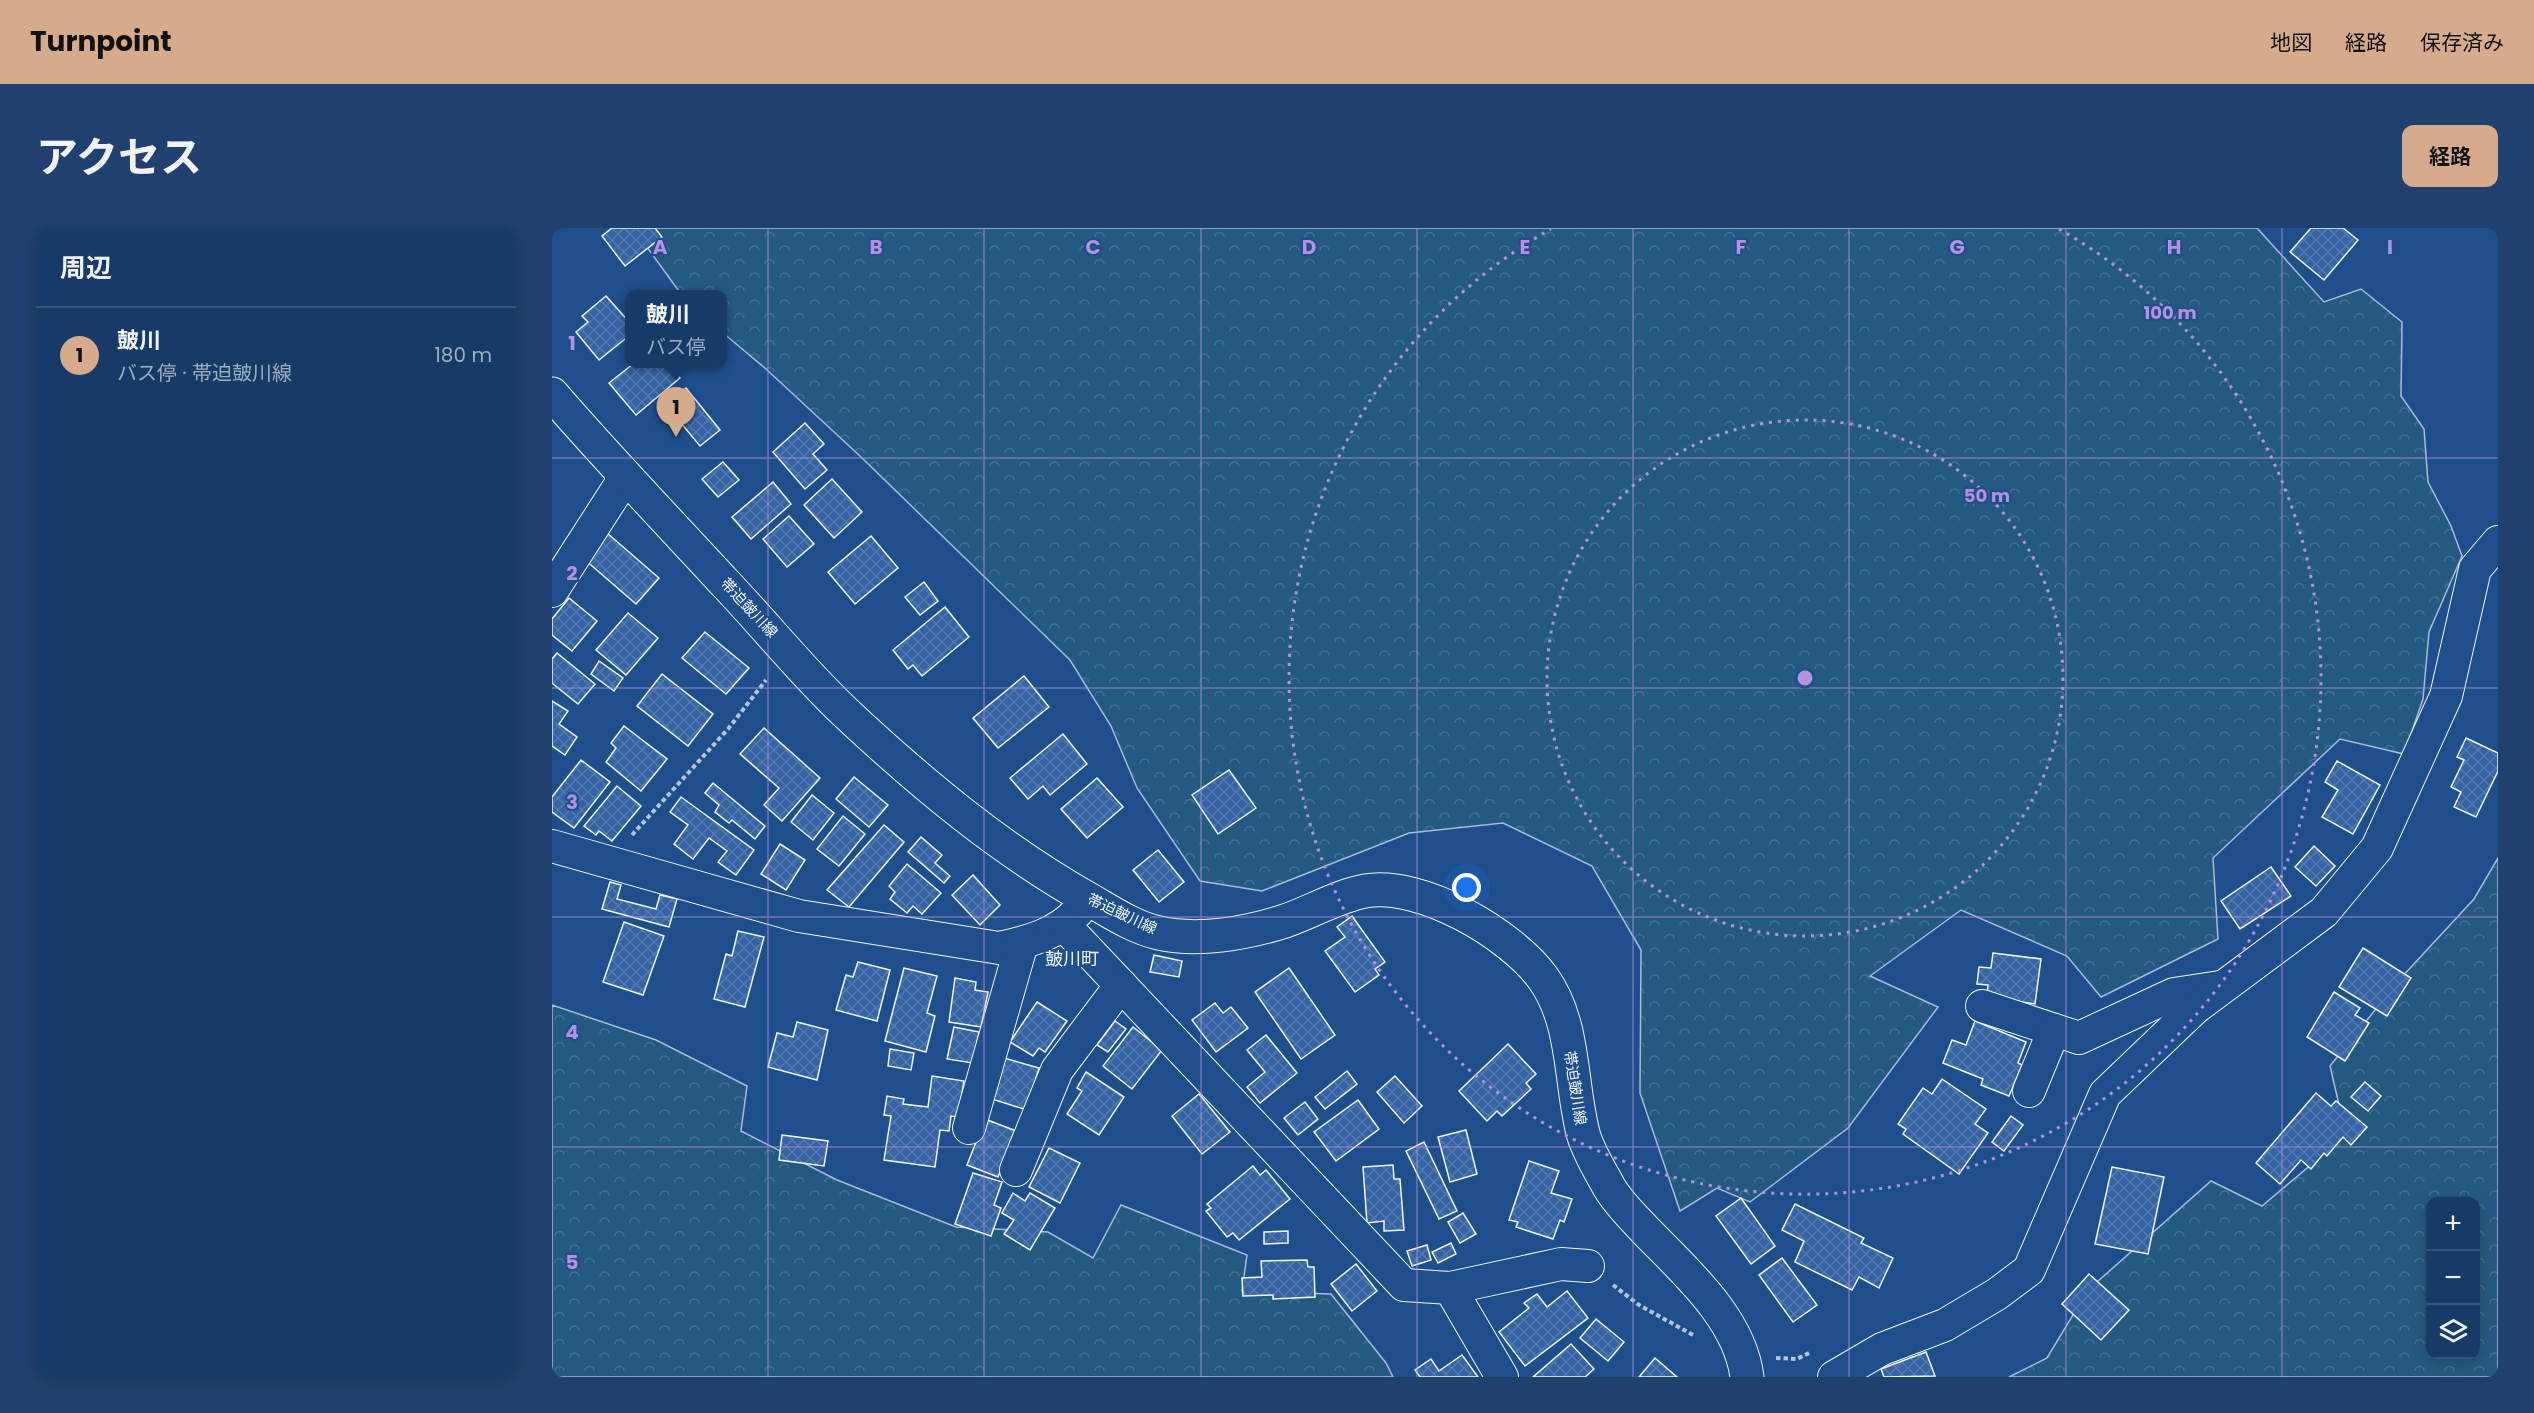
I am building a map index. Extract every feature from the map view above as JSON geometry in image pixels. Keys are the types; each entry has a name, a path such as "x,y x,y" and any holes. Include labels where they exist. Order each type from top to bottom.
{"street":[{"name":"帯迫皷川線","path":"552,394 844,712 955,809 1011,852 1089,900 1128,921 1159,933 1206,936 1240,932 1281,922 1364,891 1388,890 1415,895 1449,908 1485,928 1529,961 1555,998 1565,1029 1575,1099 1584,1140 1617,1201 1690,1276 1723,1319 1745,1361 1747,1377"},
{"path":"552,591 626,476"},
{"path":"1834,1377 1882,1349 1945,1325 1997,1294 2029,1270 2105,1094 2195,1008 2324,912 2377,848 2446,696 2475,569 2498,542"},
{"path":"552,846 799,916 999,948 1022,943 1065,926 1089,900"},
{"path":"1065,926 1404,1285 1450,1288 1561,1264 1588,1266"},
{"path":"969,1128 1022,943"},
{"path":"1016,1170 1058,1070 1121,985"},
{"path":"1982,1006 2079,1038 2174,994 2224,986"},
{"path":"2029,1090 2054,1030"},
{"path":"1450,1288 1502,1377"}],"path":[{"path":"608,861 728,729 789,651"},
{"path":"1588,1266 1639,1305 1699,1338"}],"green space":[{"path":"633,228 2257,228 2324,302 2361,289 2402,322 2401,396 2424,429 2428,482 2451,526 2462,556 2429,632 2423,699 2404,754 2340,739 2213,858 2218,939 2101,997 2067,956 1961,910 1870,976 1938,1007 1848,1128 1750,1202 1717,1188 1680,1211 1640,1093 1641,950 1592,866 1503,823 1409,833 1262,891 1200,881 1137,788 1111,726 1070,660 861,457 766,369 727,336 727,290 678,290"},
{"path":"2498,858 2498,1377 2009,1377 2047,1358 2088,1290 2211,1181 2262,1206 2319,1158 2340,1109 2330,1066 2400,979 2474,899"},
{"path":"552,1005 656,1040 747,1086 741,1131 837,1180 956,1227 1048,1232 1093,1258 1121,1205 1247,1255 1242,1291 1331,1294 1386,1363 1393,1377 552,1377"}],"building":[{"path":"612,228 655,228 662,237 625,266 602,236"},
{"path":"2311,228 2343,228 2358,240 2324,280 2290,252"},
{"path":"606,296 625,317 625,339 599,360 576,332 588,322 582,316"},
{"path":"628,368 671,368 680,378 636,415 609,383"},
{"path":"686,388 720,430 700,446 666,405"},
{"path":"805,423 824,444 813,454 827,470 805,489 773,452"},
{"path":"723,462 739,480 718,497 702,479"},
{"path":"832,479 862,512 834,538 804,505"},
{"path":"773,482 791,504 751,539 732,517"},
{"path":"789,516 814,544 787,567 763,539"},
{"path":"607,533 659,578 636,604 584,559"},
{"path":"871,536 898,568 855,604 828,572"},
{"path":"924,582 938,601 920,615 905,597"},
{"path":"569,598 597,621 572,651 552,635 552,619"},
{"path":"945,607 969,637 922,676 913,665 908,669 893,650"},
{"path":"628,613 658,638 626,675 596,650"},
{"path":"705,632 749,668 726,694 682,658"},
{"path":"557,653 595,684 578,704 552,683 552,659"},
{"path":"599,661 623,678 614,691 591,674"},
{"path":"662,674 713,714 688,746 637,706"},
{"path":"1024,676 1049,707 998,748 973,718"},
{"path":"552,701 568,711 559,724 577,737 565,755 552,746"},
{"path":"624,726 667,759 641,791 606,762 616,748 611,743"},
{"path":"764,728 820,778 782,821 764,805 779,788 740,754"},
{"path":"1063,734 1087,764 1050,795 1043,786 1028,799 1010,778"},
{"path":"2466,738 2498,753 2498,771 2476,817 2454,807 2461,792 2451,787 2464,760 2457,757"},
{"path":"581,760 610,782 574,828 552,812 552,797"},
{"path":"2337,761 2380,785 2353,834 2322,817 2338,790 2325,782"},
{"path":"1229,770 1256,808 1218,834 1192,795"},
{"path":"854,777 888,805 869,827 836,799"},
{"path":"1097,778 1123,807 1087,838 1061,809"},
{"path":"713,783 765,826 755,839 732,820 729,823 715,812 719,805 705,793"},
{"path":"617,786 641,806 612,841 599,831 596,835 584,826"},
{"path":"812,795 834,813 813,840 791,822"},
{"path":"681,797 754,850 736,875 718,862 727,851 709,838 693,859 674,844 688,825 670,812"},
{"path":"843,816 865,834 839,866 817,849"},
{"path":"884,825 904,842 849,907 827,890"},
{"path":"921,837 942,855 935,863 950,876 944,883 908,852"},
{"path":"780,844 805,860 786,890 761,874"},
{"path":"2314,846 2335,866 2316,886 2295,867"},
{"path":"1158,850 1184,882 1159,902 1133,870"},
{"path":"907,864 941,893 922,914 913,906 907,913 890,899 895,892 889,886"},
{"path":"2271,867 2291,896 2240,929 2221,901"},
{"path":"973,875 1000,905 980,925 952,895"},
{"path":"610,882 621,885 617,899 656,909 660,895 677,899 669,927 602,909"},
{"path":"1352,916 1385,962 1375,969 1379,975 1355,992 1325,951 1345,937 1337,927"},
{"path":"624,922 664,936 643,995 603,982"},
{"path":"738,931 764,937 745,1007 714,999 726,954 732,956"},
{"path":"2363,948 2411,978 2387,1016 2339,987"},
{"path":"1993,953 2041,959 2035,1004 1987,997 1988,985 1977,984 1979,967 1991,968"},
{"path":"1154,955 1182,961 1179,977 1150,972"},
{"path":"858,962 890,970 877,1021 836,1010 846,975 853,977"},
{"path":"904,968 937,976 927,1013 935,1016 926,1052 885,1041"},
{"path":"1289,968 1335,1035 1301,1059 1255,992"},
{"path":"955,978 976,982 975,990 988,992 981,1027 949,1022"},
{"path":"2334,992 2360,1008 2355,1015 2369,1023 2345,1061 2307,1037"},
{"path":"1037,1002 1067,1021 1045,1052 1039,1048 1033,1056 1010,1042"},
{"path":"1215,1003 1223,1013 1231,1007 1248,1028 1216,1052 1192,1020"},
{"path":"1115,1021 1126,1029 1108,1052 1097,1045"},
{"path":"1975,1021 2026,1042 2018,1063 2022,1065 2009,1096 1981,1085 1983,1079 1943,1063 1952,1040 1966,1045"},
{"path":"797,1022 828,1030 817,1080 768,1067 777,1033 793,1037"},
{"path":"954,1027 979,1032 973,1063 947,1059"},
{"path":"1133,1027 1162,1050 1132,1089 1103,1066"},
{"path":"1266,1035 1297,1073 1260,1103 1247,1087 1265,1072 1247,1050"},
{"path":"1508,1044 1536,1074 1526,1083 1531,1089 1502,1116 1497,1111 1487,1121 1459,1091"},
{"path":"890,1049 914,1053 911,1070 888,1066"},
{"path":"1004,1058 1039,1068 1027,1110 992,1099"},
{"path":"1347,1071 1357,1084 1325,1109 1315,1097"},
{"path":"1086,1072 1124,1097 1099,1135 1067,1114 1082,1091 1077,1088"},
{"path":"932,1076 964,1081 958,1117 951,1116 949,1131 940,1130 935,1167 884,1160 891,1116 884,1115 887,1096 904,1099 903,1104 928,1107"},
{"path":"1395,1076 1422,1106 1404,1123 1377,1092"},
{"path":"1942,1079 1986,1109 1975,1124 1988,1133 1959,1174 1903,1134 1906,1129 1898,1124 1923,1088 1932,1094"},
{"path":"2365,1082 2381,1096 2368,1111 2351,1097"},
{"path":"2316,1093 2331,1106 2336,1101 2367,1127 2351,1145 2343,1137 2327,1156 2324,1153 2311,1169 2301,1160 2280,1184 2256,1163"},
{"path":"1199,1094 1230,1132 1202,1154 1172,1116"},
{"path":"1358,1100 1379,1129 1336,1161 1314,1132"},
{"path":"1305,1102 1318,1119 1298,1135 1284,1118"},
{"path":"2011,1116 2023,1125 2004,1151 1992,1142"},
{"path":"985,1119 1016,1131 998,1177 967,1165"},
{"path":"1466,1130 1477,1174 1450,1182 1438,1137"},
{"path":"782,1135 828,1141 824,1166 779,1160"},
{"path":"1424,1142 1457,1211 1439,1219 1406,1151"},
{"path":"1049,1148 1080,1163 1060,1203 1029,1187"},
{"path":"1529,1161 1559,1171 1551,1193 1572,1199 1564,1222 1560,1220 1553,1239 1516,1227 1518,1222 1509,1220"},
{"path":"1393,1165 1394,1179 1400,1179 1404,1230 1384,1231 1384,1221 1367,1223 1363,1167"},
{"path":"1253,1166 1260,1175 1266,1170 1290,1199 1239,1240 1233,1233 1227,1237 1206,1211 1211,1208 1207,1204"},
{"path":"2112,1167 2164,1177 2148,1254 2095,1244"},
{"path":"973,1173 1002,1182 994,1205 1001,1208 991,1236 955,1224"},
{"path":"1013,1193 1025,1201 1030,1193 1055,1208 1030,1250 1004,1234 1014,1220 1002,1213"},
{"path":"1741,1198 1775,1246 1751,1264 1716,1216"},
{"path":"1795,1204 1864,1238 1861,1243 1893,1258 1879,1288 1859,1277 1852,1290 1795,1262 1804,1241 1782,1230"},
{"path":"1463,1213 1476,1234 1460,1243 1448,1222"},
{"path":"1288,1231 1288,1243 1264,1244 1264,1232"},
{"path":"1451,1243 1456,1254 1438,1263 1432,1252"},
{"path":"1427,1245 1431,1260 1412,1266 1407,1251"},
{"path":"1782,1258 1817,1305 1793,1322 1759,1275"},
{"path":"1307,1260 1308,1267 1314,1267 1315,1297 1273,1299 1273,1295 1243,1296 1242,1278 1262,1277 1261,1261"},
{"path":"1356,1264 1377,1291 1352,1311 1331,1284"},
{"path":"2089,1274 2129,1310 2101,1340 2062,1304"},
{"path":"1567,1291 1588,1318 1525,1366 1499,1332 1529,1308 1524,1303 1537,1294 1547,1307"},
{"path":"1596,1319 1624,1342 1608,1361 1580,1338"},
{"path":"1571,1344 1594,1369 1585,1377 1533,1377"},
{"path":"1926,1352 1935,1376 1884,1377 1881,1369"},
{"path":"1462,1355 1478,1377 1420,1377 1415,1370 1431,1359 1439,1371"},
{"path":"1655,1358 1677,1377 1639,1377"}],"place":[{"name":"皷川","path":"676,437"}],"district":[{"name":"皷川町","path":"1072,959"}]}
